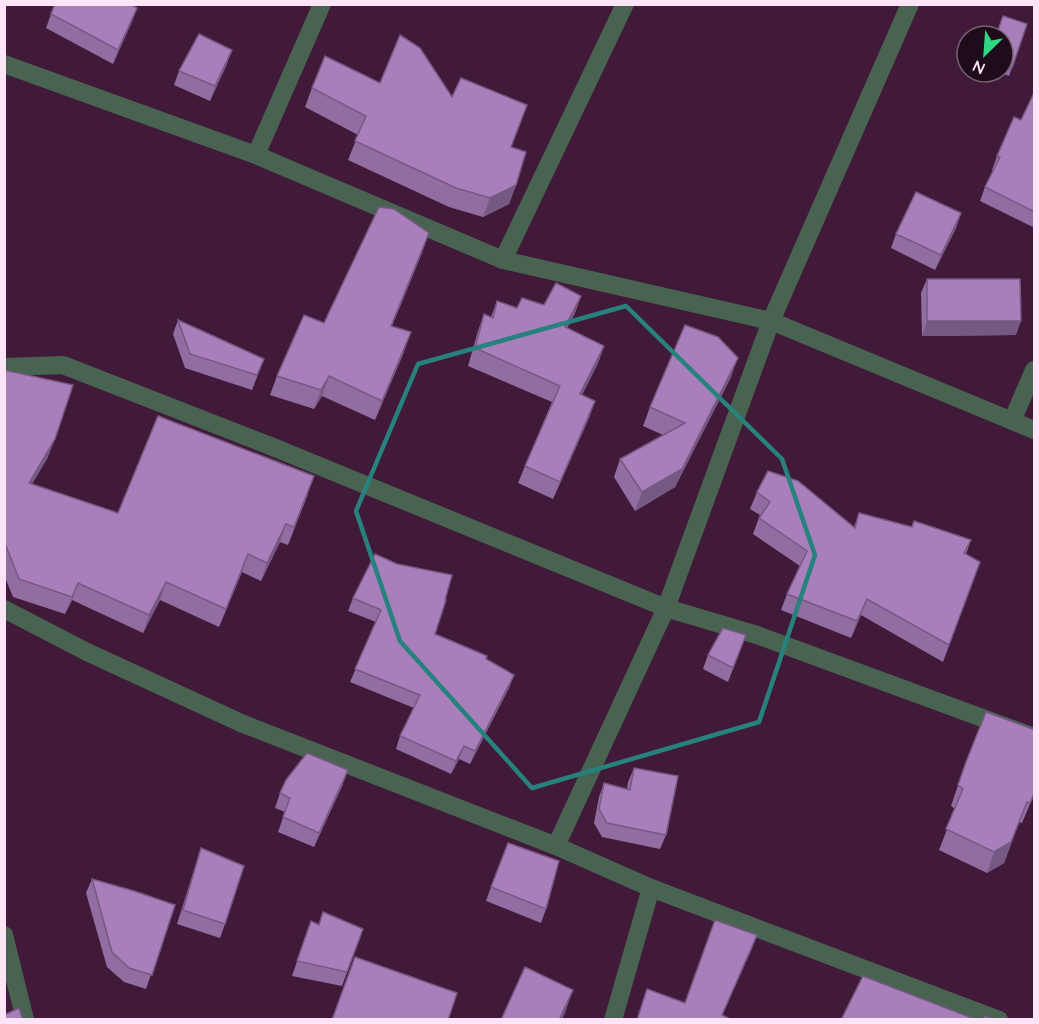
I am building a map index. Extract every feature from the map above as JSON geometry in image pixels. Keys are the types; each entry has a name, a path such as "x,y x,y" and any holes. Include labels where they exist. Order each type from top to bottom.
{"street":[{"path":"256,155 322,4"},
{"path":"503,260 625,4"},
{"path":"556,846 666,608 771,321 910,4"},
{"path":"4,64 256,155 503,260 771,321 1035,430"},
{"path":"4,367 63,365 268,445 666,608 757,635 1035,737"},
{"path":"1012,421 1035,370"},
{"path":"4,609 87,652 241,723 556,846 651,888 999,1020"},
{"path":"613,1020 651,888"},
{"path":"4,935 23,1016 42,1020"}],"highlighted area":[{"path":"626,306 782,459 815,555 759,722 532,788 400,641 356,511 418,364"}],"building":[{"path":"55,4 130,4 137,8 118,50 51,14"},
{"path":"1003,16 1027,24 1015,59 1015,24 1000,24"},
{"path":"199,34 232,50 215,86 179,71"},
{"path":"400,35 420,48 452,97 461,78 527,105 511,147 526,152 516,185 490,198 456,188 355,141 366,116 312,88 325,56 380,83"},
{"path":"1035,91 1035,212 985,187 1000,157 997,156 1014,117 1021,120"},
{"path":"916,192 961,213 941,255 896,234"},
{"path":"379,207 394,209 429,233 391,326 411,332 382,401 329,376 321,390 277,376 304,315 324,323"},
{"path":"927,279 1020,279 1021,321 927,321"},
{"path":"556,283 581,296 565,327 604,346 580,394 595,401 560,482 525,466 560,386 475,348 484,314 493,318 497,301 517,308 522,298 544,305"},
{"path":"178,320 264,359 257,375 190,354"},
{"path":"685,325 718,337 738,358 682,469 642,492 620,459 685,423 650,407"},
{"path":"4,370 73,385 55,439 29,483 118,513 158,416 314,476 294,527 286,524 267,563 248,554 226,609 166,582 149,615 78,583 72,597 19,579 4,541"},
{"path":"768,471 798,481 855,528 859,513 912,527 914,521 971,540 964,553 980,562 949,645 867,599 857,621 787,594 807,551 759,518 770,502 757,492"},
{"path":"375,554 397,564 452,575 435,634 487,656 486,659 514,675 475,751 464,746 456,761 400,736 420,695 355,669 381,610 353,598"},
{"path":"723,628 746,635 733,668 708,655"},
{"path":"986,712 1035,730 1035,791 1030,803 1027,802 1011,842 994,852 946,829 963,789 958,785"},
{"path":"307,753 348,770 319,833 283,817 290,798 280,793 286,780"},
{"path":"634,768 678,776 666,835 607,823 599,809 604,783 630,790"},
{"path":"508,843 559,861 546,909 491,887"},
{"path":"201,848 244,866 225,924 183,910"},
{"path":"92,879 175,905 152,975 129,968 112,952"},
{"path":"323,912 363,929 347,972 297,961 311,921 319,925"},
{"path":"715,920 757,935 722,1015 732,1020 637,1020 647,989 685,1003"},
{"path":"355,957 457,993 448,1020 332,1020"},
{"path":"525,967 573,990 559,1020 501,1020"},
{"path":"863,976 977,1020 841,1020"},
{"path":"19,1008 23,1020 4,1020 4,1015"},
{"path":"985,1016 996,1020 983,1020"}]}
